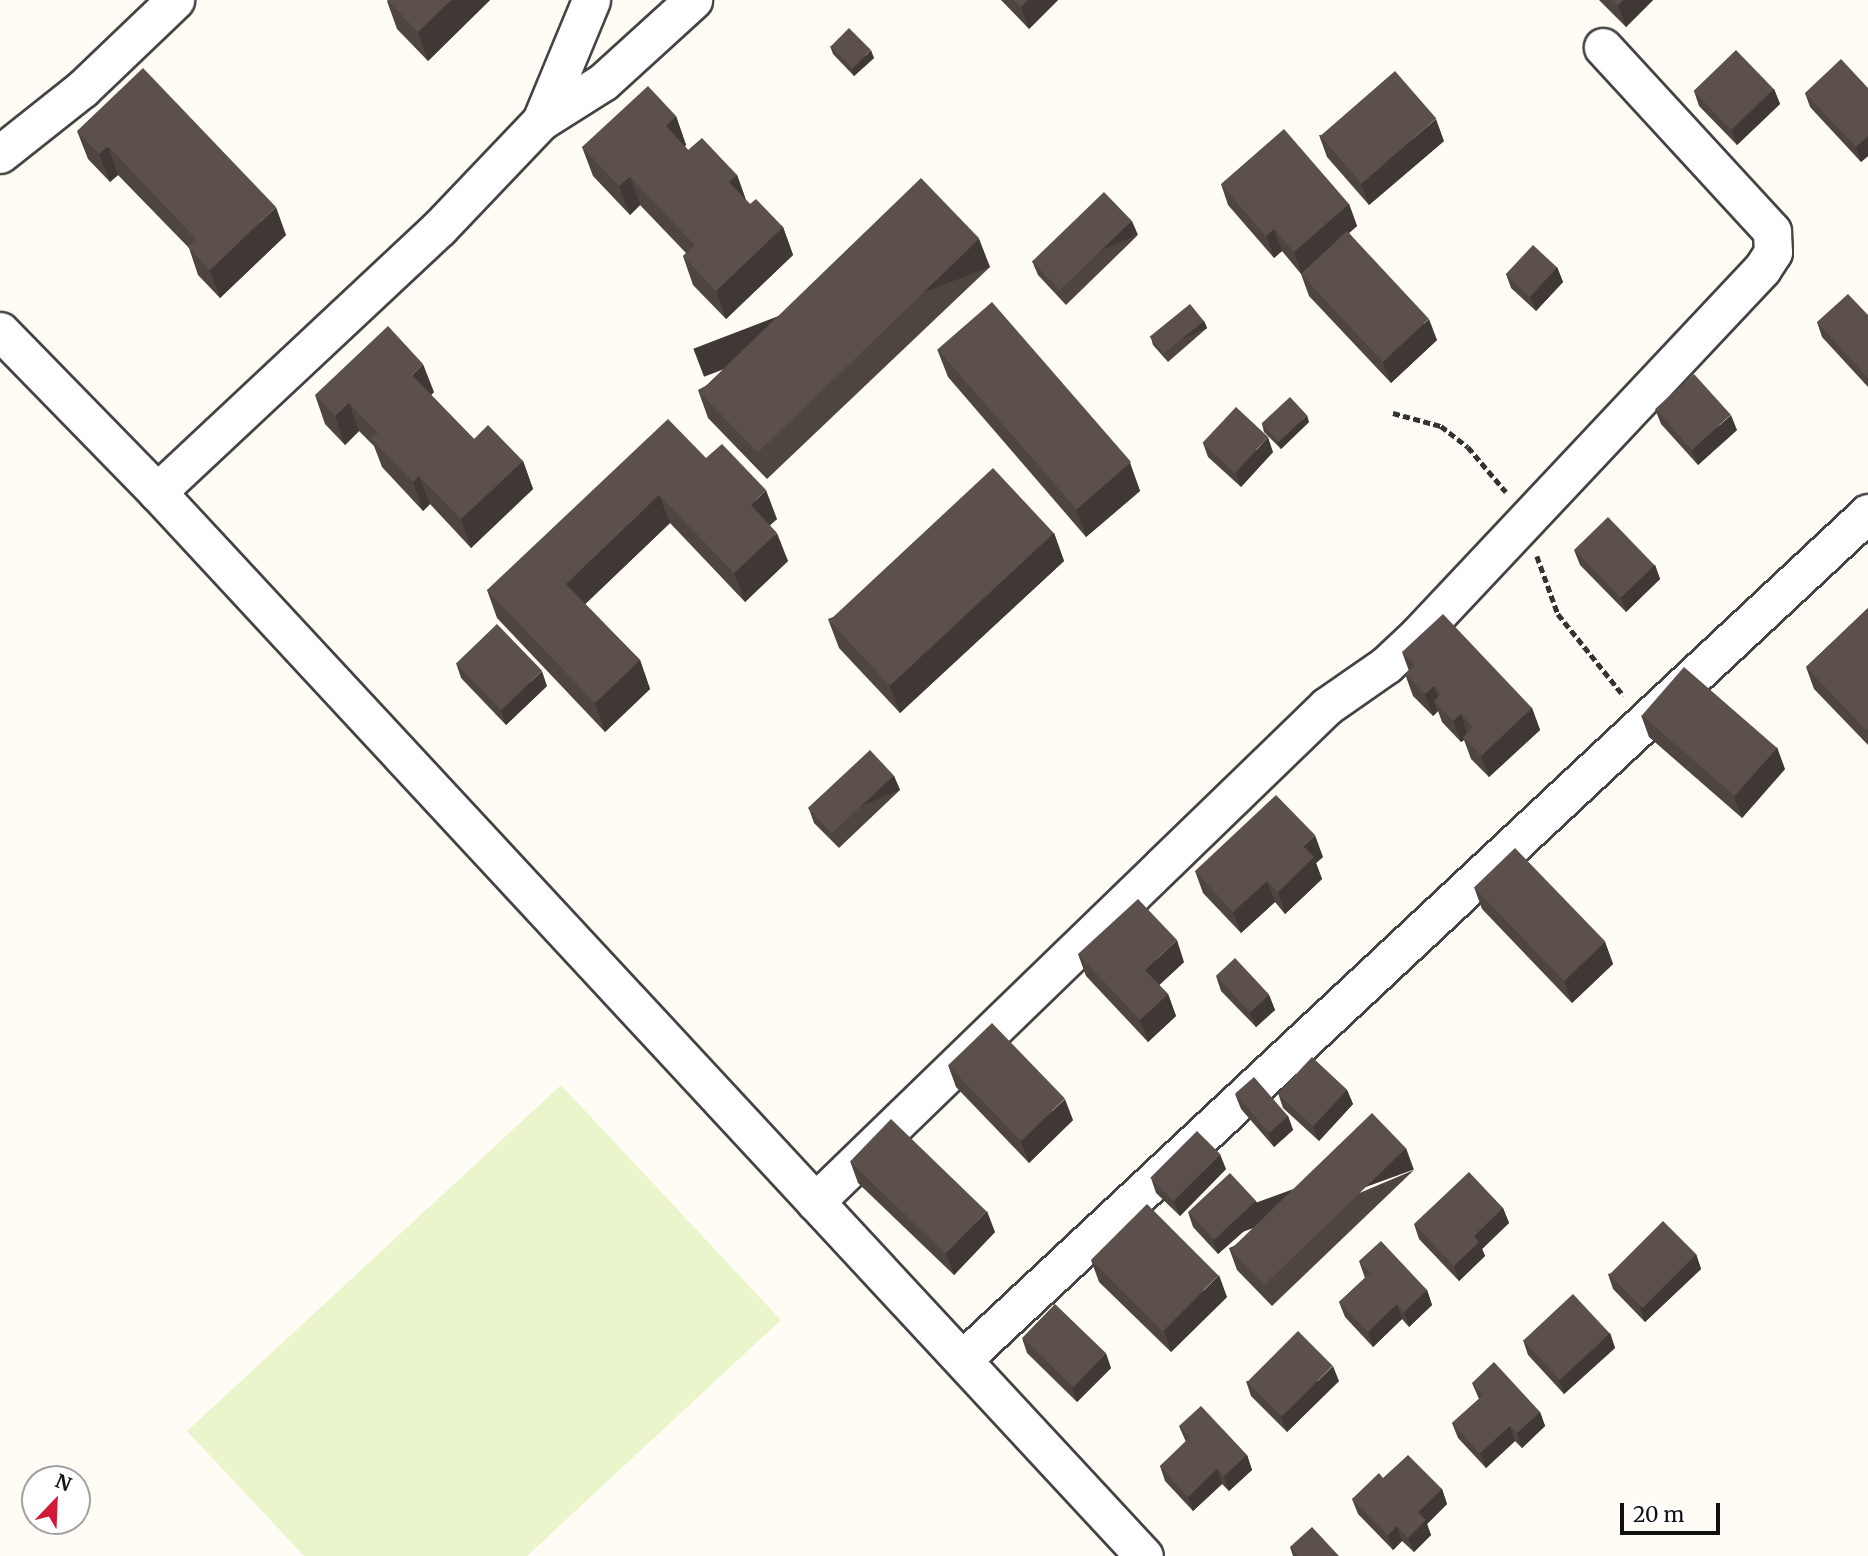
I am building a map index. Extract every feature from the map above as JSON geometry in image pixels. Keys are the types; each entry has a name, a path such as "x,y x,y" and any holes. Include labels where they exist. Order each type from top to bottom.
{"street":[{"path":"0,155 82,89 175,0"},
{"path":"541,121 591,0"},
{"path":"157,492 439,228 541,121 603,82 693,0"},
{"path":"814,1202 1327,706 1386,665 1417,636 1762,270 1773,252 1772,231 1603,47"},
{"path":"0,331 157,492 1144,1556"},
{"path":"963,1359 1868,513"}],"green space":[{"path":"561,1085 781,1320 527,1556 304,1556 187,1431"}],"building":[{"path":"387,0 451,0 418,32"},
{"path":"1014,0 1028,0 1021,7"},
{"path":"849,28 871,50 853,68 831,46"},
{"path":"1736,50 1774,89 1731,130 1694,91"},
{"path":"1841,59 1868,88 1868,136 1856,147 1805,93"},
{"path":"143,68 276,207 210,270 188,247 196,239 108,146 99,154 77,131"},
{"path":"1395,71 1436,119 1362,183 1320,136"},
{"path":"648,86 676,116 666,126 688,150 702,138 737,175 729,182 750,204 756,199 783,227 716,291 683,256 695,245 630,177 619,186 582,147"},
{"path":"1284,129 1349,204 1294,252 1274,229 1266,236 1221,184"},
{"path":"921,178 979,238 758,452 699,392"},
{"path":"1104,192 1132,221 1060,290 1032,261"},
{"path":"1347,231 1429,319 1383,362 1301,274"},
{"path":"1533,245 1557,268 1530,297 1506,274"},
{"path":"1848,294 1868,315 1868,378 1817,322"},
{"path":"992,302 1131,462 1077,509 938,349"},
{"path":"1190,304 1204,321 1163,354 1150,337"},
{"path":"388,326 423,364 412,375 474,439 488,425 523,461 461,519 419,476 413,482 371,439 378,433 349,403 335,416 315,395"},
{"path":"1694,374 1731,415 1692,450 1655,409"},
{"path":"1290,397 1307,415 1279,442 1261,424"},
{"path":"1236,407 1268,437 1235,473 1203,443"},
{"path":"668,419 706,458 722,444 766,490 751,505 777,533 734,573 659,495 566,584 640,660 595,703 487,590"},
{"path":"993,468 1054,533 890,686 829,621"},
{"path":"1608,517 1655,565 1621,598 1574,550"},
{"path":"1868,608 1868,728 1866,730 1806,667"},
{"path":"1443,614 1532,708 1481,756 1463,737 1473,727 1461,714 1453,721 1434,701 1441,694 1434,686 1425,694 1405,674 1415,666 1402,652"},
{"path":"497,624 542,671 501,710 456,664"},
{"path":"1684,667 1777,748 1735,796 1642,715"},
{"path":"870,750 894,776 832,834 808,808"},
{"path":"1276,795 1315,835 1303,846 1314,857 1278,892 1267,881 1233,912 1195,871"},
{"path":"1515,848 1605,942 1564,981 1474,888"},
{"path":"1138,899 1177,940 1145,970 1168,994 1140,1020 1078,954"},
{"path":"1235,958 1269,995 1250,1012 1216,976"},
{"path":"992,1023 1065,1099 1021,1141 948,1065"},
{"path":"1312,1057 1347,1090 1313,1126 1278,1094"},
{"path":"1254,1077 1288,1116 1269,1133 1235,1093"},
{"path":"1372,1113 1406,1148 1264,1285 1230,1250"},
{"path":"891,1119 987,1211 946,1254 850,1161"},
{"path":"1197,1131 1220,1154 1174,1201 1150,1178"},
{"path":"1469,1172 1503,1208 1474,1236 1479,1242 1454,1266 1414,1224"},
{"path":"1230,1173 1256,1201 1214,1240 1188,1212"},
{"path":"1147,1204 1218,1275 1163,1331 1091,1260"},
{"path":"1663,1221 1696,1254 1642,1308 1609,1275"},
{"path":"1381,1241 1427,1290 1404,1312 1397,1304 1368,1332 1339,1302 1370,1273 1359,1261"},
{"path":"1573,1294 1610,1333 1560,1380 1523,1340"},
{"path":"1055,1304 1106,1353 1073,1387 1022,1338"},
{"path":"1298,1331 1333,1366 1282,1417 1247,1382"},
{"path":"1494,1362 1540,1412 1517,1433 1510,1426 1480,1453 1452,1423 1483,1395 1472,1383"},
{"path":"1201,1406 1247,1455 1224,1476 1217,1469 1188,1497 1160,1466 1190,1437 1179,1426"},
{"path":"1408,1455 1442,1489 1418,1512 1426,1520 1408,1538 1397,1526 1388,1535 1352,1499 1379,1473 1383,1478"},
{"path":"1312,1527 1339,1556 1299,1556 1290,1547"}]}
